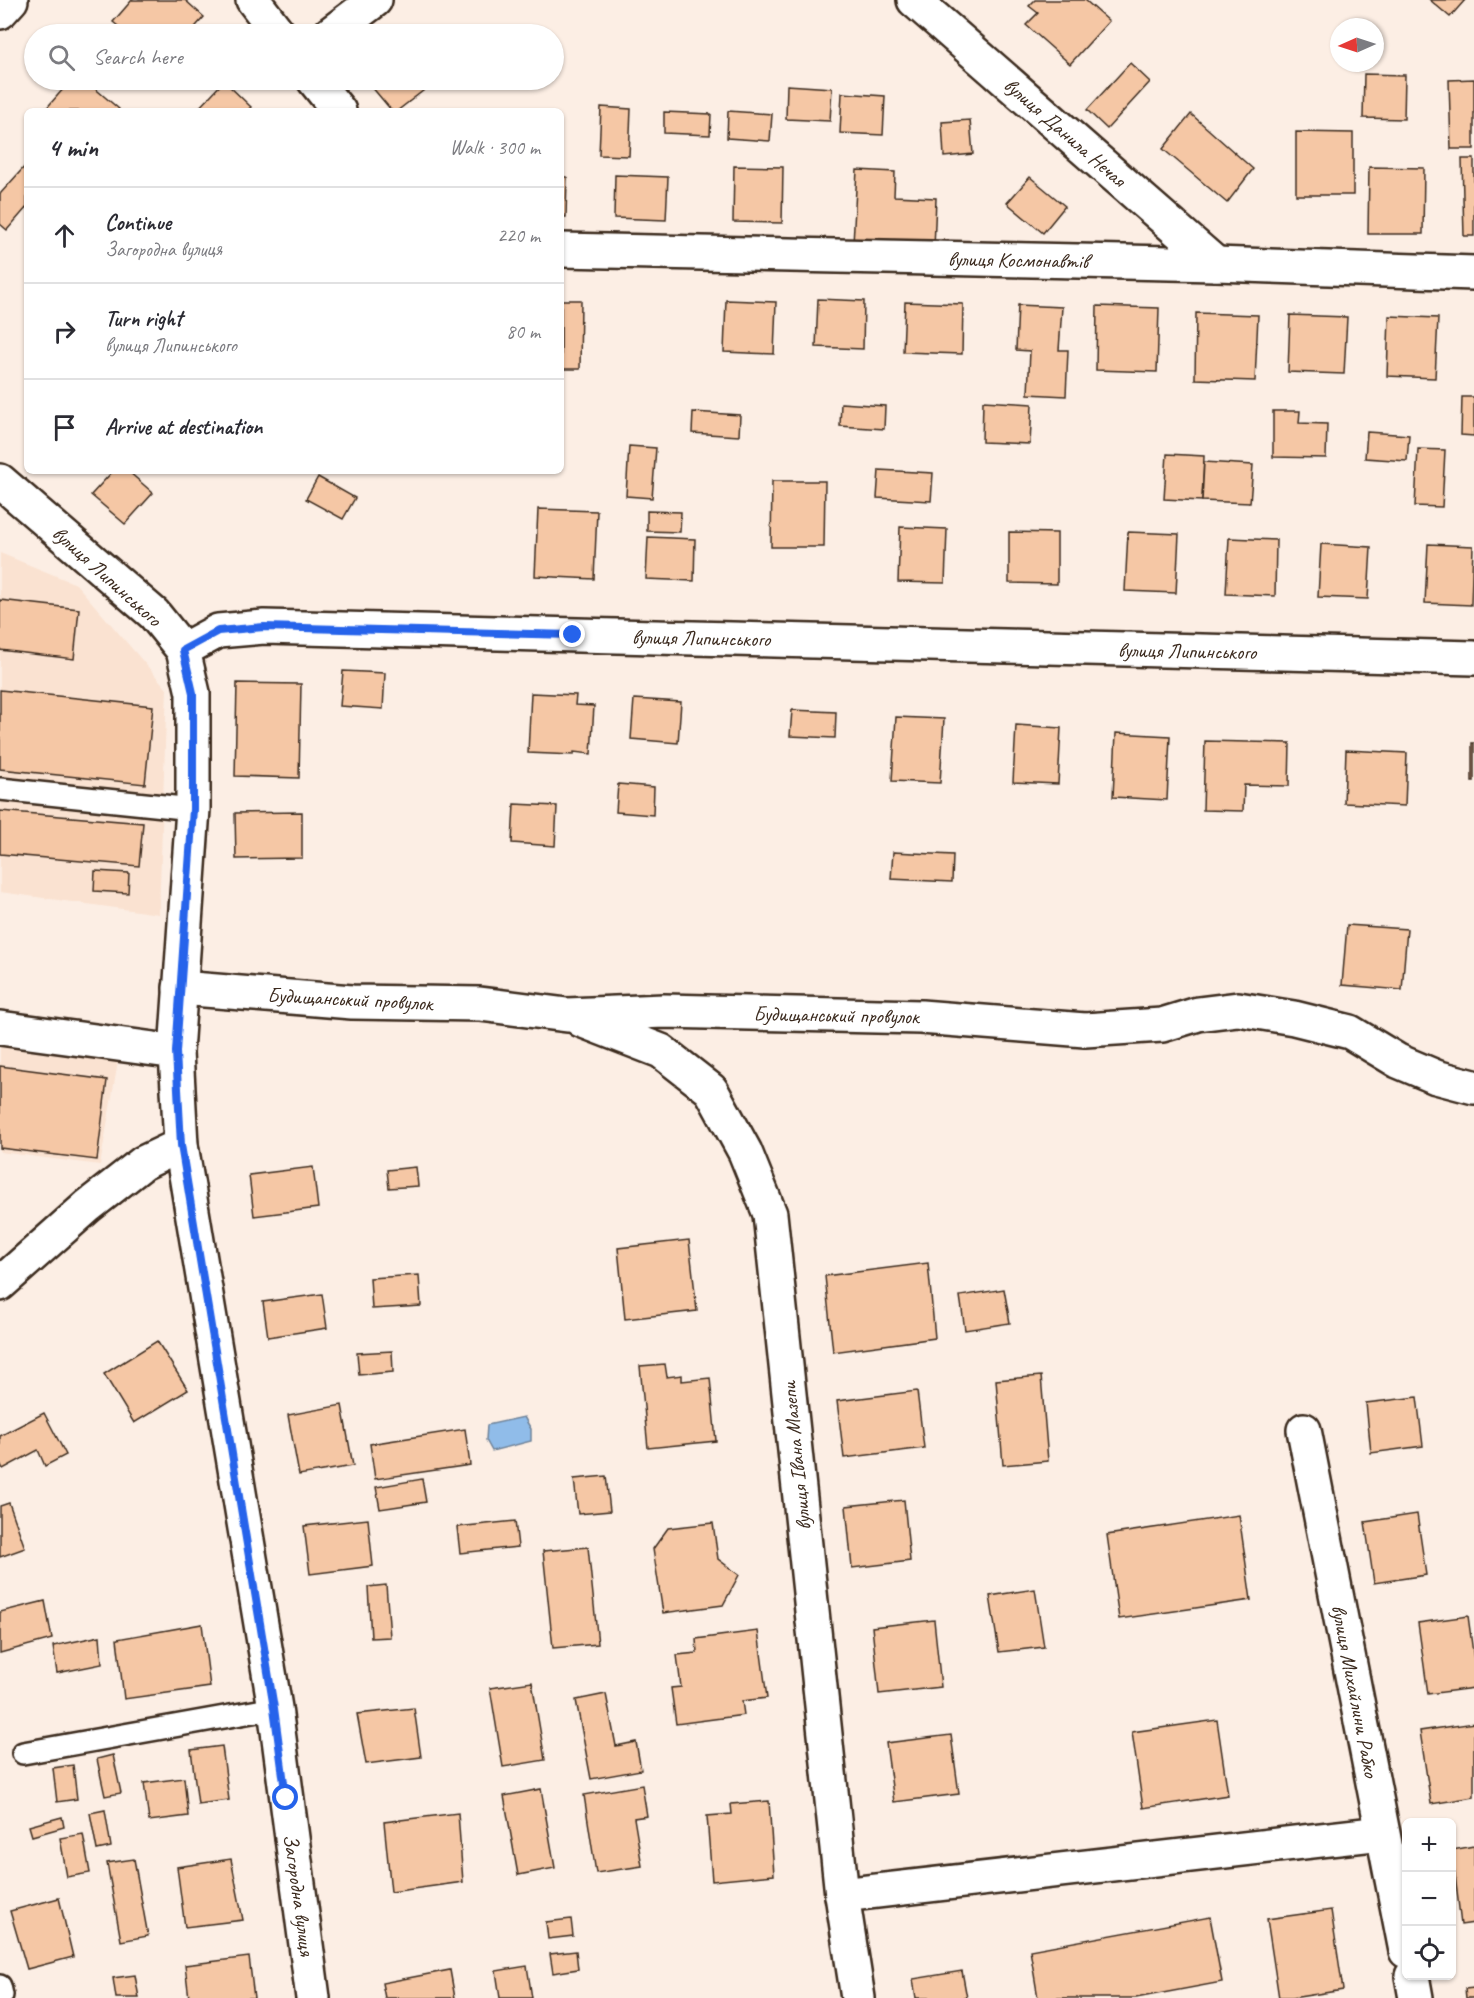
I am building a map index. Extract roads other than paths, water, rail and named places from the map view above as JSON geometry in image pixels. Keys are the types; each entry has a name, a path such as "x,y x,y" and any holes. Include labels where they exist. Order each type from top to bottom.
{"street":[{"path":"0,12 11,0"},
{"path":"253,0 271,24"},
{"path":"343,24 375,0"},
{"name":"вулиця Данила Нечая","path":"914,0 1216,264"},
{"path":"322,90 337,108"},
{"name":"вулиця Космонавтів","path":"564,250 1216,264 1474,273"},
{"name":"вулиця Липинського","path":"0,481 154,614 183,650 218,631 264,627 1474,658"},
{"name":"Загородна вулиця","path":"183,650 193,693 193,809 176,1052 181,1145 274,1708 313,1998"},
{"name":"Будищанський провулок","path":"180,988 352,1002 480,1004 567,1015 664,1011 921,1017 1085,1029 1162,1026 1198,1014 1238,1009 1294,1017 1350,1032 1398,1061 1436,1077 1474,1087"},
{"name":"вулиця Івана Мазепи","path":"567,1015 661,1051 711,1090 746,1152 770,1214 842,1895 858,1998"},
{"path":"0,1028 176,1052"},
{"path":"0,1284 88,1206 143,1163 181,1145"},
{"name":"вулиця Михайлини Рабко","path":"1304,1430 1402,1927"},
{"path":"842,1895 1382,1833"},
{"path":"1413,1980 1416,1998"}],"lane":[{"path":"0,789 193,809"},
{"path":"23,1753 274,1708"},
{"path":"0,1986 2,1995 0,1998"}],"water":[{"path":"524,1417 531,1429 531,1441 492,1451 486,1440 487,1425"}]}
